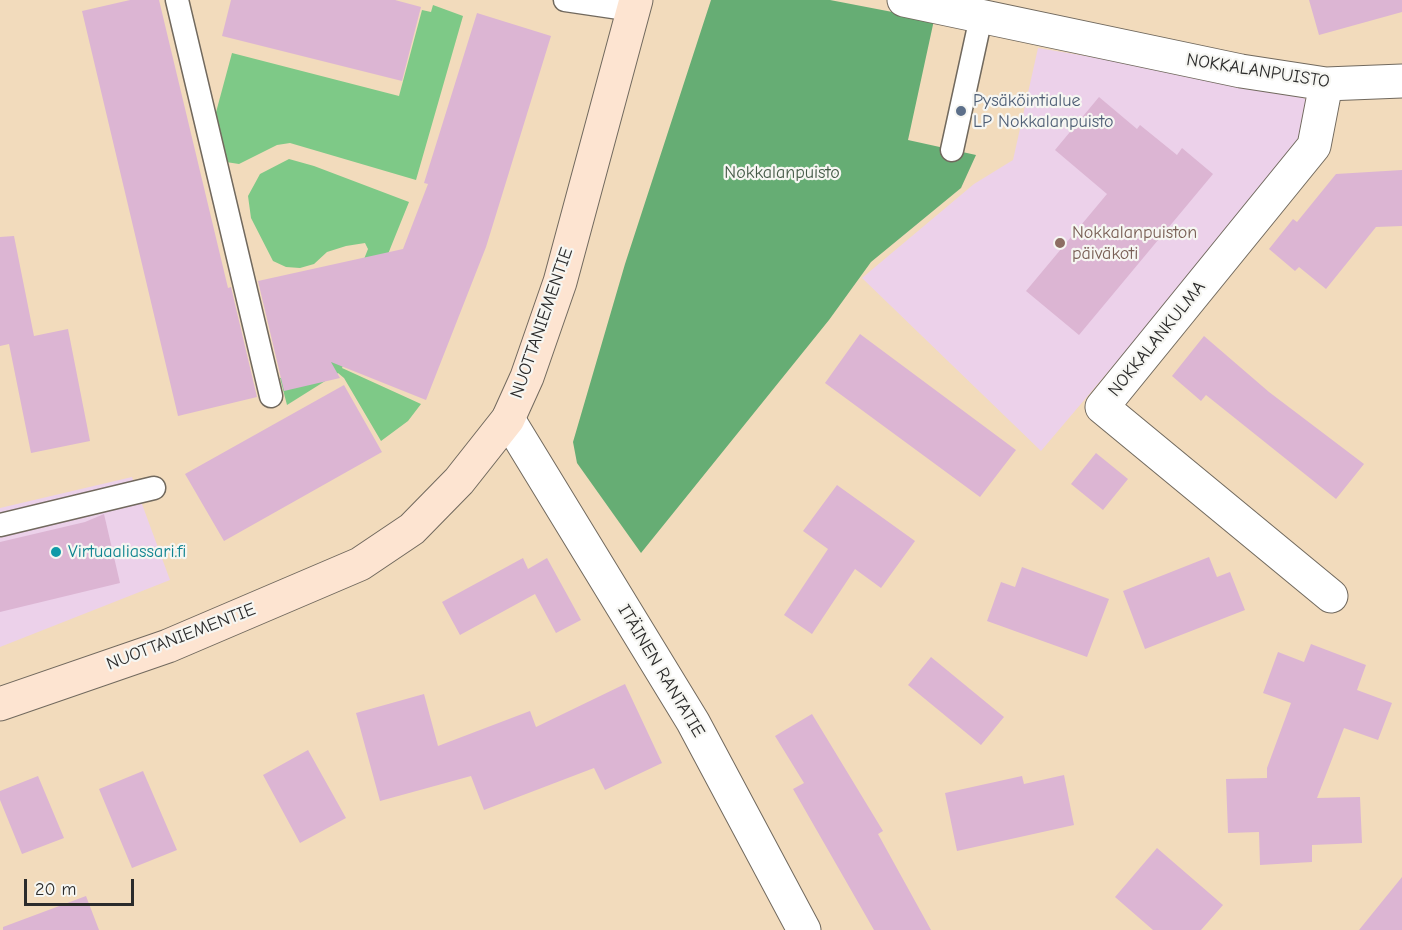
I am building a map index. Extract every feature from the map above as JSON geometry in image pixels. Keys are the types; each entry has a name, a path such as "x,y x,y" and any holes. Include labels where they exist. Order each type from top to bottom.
{"main road":[{"name":"NUOTTANIEMENTIE","path":"0,704 168,646 360,564 412,529 459,481 508,419 527,377 560,282 634,5"}],"street":[{"name":"NOKKALANPUISTO","path":"904,0 1241,71 1326,84 1402,81"},
{"name":"NOKKALANKULMA","path":"1326,84 1314,146 1102,407 1331,596"},
{"name":"ITÄINEN RANTATIE","path":"508,419 693,722 804,930"}],"lane":[{"path":"177,0 271,396"},
{"path":"565,0 634,5"},
{"path":"952,150 981,17"},
{"path":"0,525 154,488"}],"shaded area":[{"name":"Nokkalanpuiston päiväkoti","path":"1038,48 1230,80 1307,99 1302,131 1281,168 1041,451 862,278 974,184 1013,160"},
{"path":"132,477 170,580 0,647 0,508"}],"green space":[{"name":"Nokkalanpuisto","path":"711,0 830,0 934,20 908,140 976,155 961,188 871,262 829,320 641,553 577,463 573,442 625,264"},
{"path":"433,5 463,16 416,180 290,143 277,145 239,164 226,162 215,116 232,53 399,96 422,10 431,12"},
{"path":"289,159 314,166 409,202 342,368 421,404 408,421 381,441 344,378 338,373 287,405 280,378 320,370 368,249 365,243 346,246 327,252 314,264 300,268 286,267 273,261 251,218 248,196 260,174"}],"building":[{"path":"130,0 159,0 228,288 231,287 257,397 178,416 82,11"},
{"path":"231,0 395,0 421,7 402,81 222,36"},
{"path":"1309,0 1402,0 1402,12 1319,35"},
{"path":"477,13 551,36 486,247 426,400 331,362 340,378 284,391 258,281 403,249 428,184 424,183"},
{"path":"1099,97 1137,129 1140,125 1177,155 1182,148 1213,174 1079,335 1026,291 1107,194 1055,150"},
{"path":"1402,170 1402,226 1376,227 1326,289 1299,267 1295,271 1269,249 1293,219 1297,222 1336,174"},
{"path":"14,236 34,336 68,329 90,441 31,453 9,344 0,346 0,237"},
{"path":"860,334 1016,450 980,497 825,383"},
{"path":"1204,336 1269,392 1364,464 1336,499 1206,395 1201,401 1172,376"},
{"path":"344,385 382,452 224,541 185,474"},
{"path":"1096,453 1128,479 1103,510 1071,484"},
{"path":"837,485 915,541 881,588 855,569 812,634 784,615 828,549 803,531"},
{"name":"Virtuaaliassari.fi","path":"104,514 120,583 0,612 0,542 85,522"},
{"path":"1209,557 1217,577 1230,572 1245,610 1145,649 1123,591"},
{"path":"523,558 528,569 547,558 581,620 556,633 535,594 460,635 442,602"},
{"path":"1022,567 1109,599 1087,657 987,621 1001,582 1015,587"},
{"path":"1311,644 1366,665 1357,690 1392,703 1378,740 1344,728 1317,798 1360,797 1362,843 1312,845 1312,862 1260,865 1259,832 1228,833 1226,779 1267,778 1267,768 1291,703 1263,693 1278,652 1304,662"},
{"path":"931,657 1004,717 981,745 908,685"},
{"path":"625,684 662,763 605,790 594,768 484,810 471,776 380,801 356,713 424,694 438,746 530,711 536,727"},
{"path":"812,714 883,831 878,834 931,930 874,930 793,789 804,783 775,736"},
{"path":"308,750 346,818 300,843 263,775"},
{"path":"143,771 177,850 132,868 99,789"},
{"path":"1064,775 1074,825 957,851 945,793 1022,776 1024,784"},
{"path":"38,776 64,838 22,854 0,800 0,791"},
{"path":"1157,848 1223,905 1201,930 1153,930 1115,897"},
{"path":"1402,877 1402,930 1359,930"},
{"path":"86,896 99,930 3,930 3,927"}],"place":[{"name":"Pysäköintialue LP Nokkalanpuisto","path":"961,111"},
{"name":"Nokkalanpuiston päiväkoti","path":"1060,243"},
{"name":"Virtuaaliassari.fi","path":"56,552"}]}
